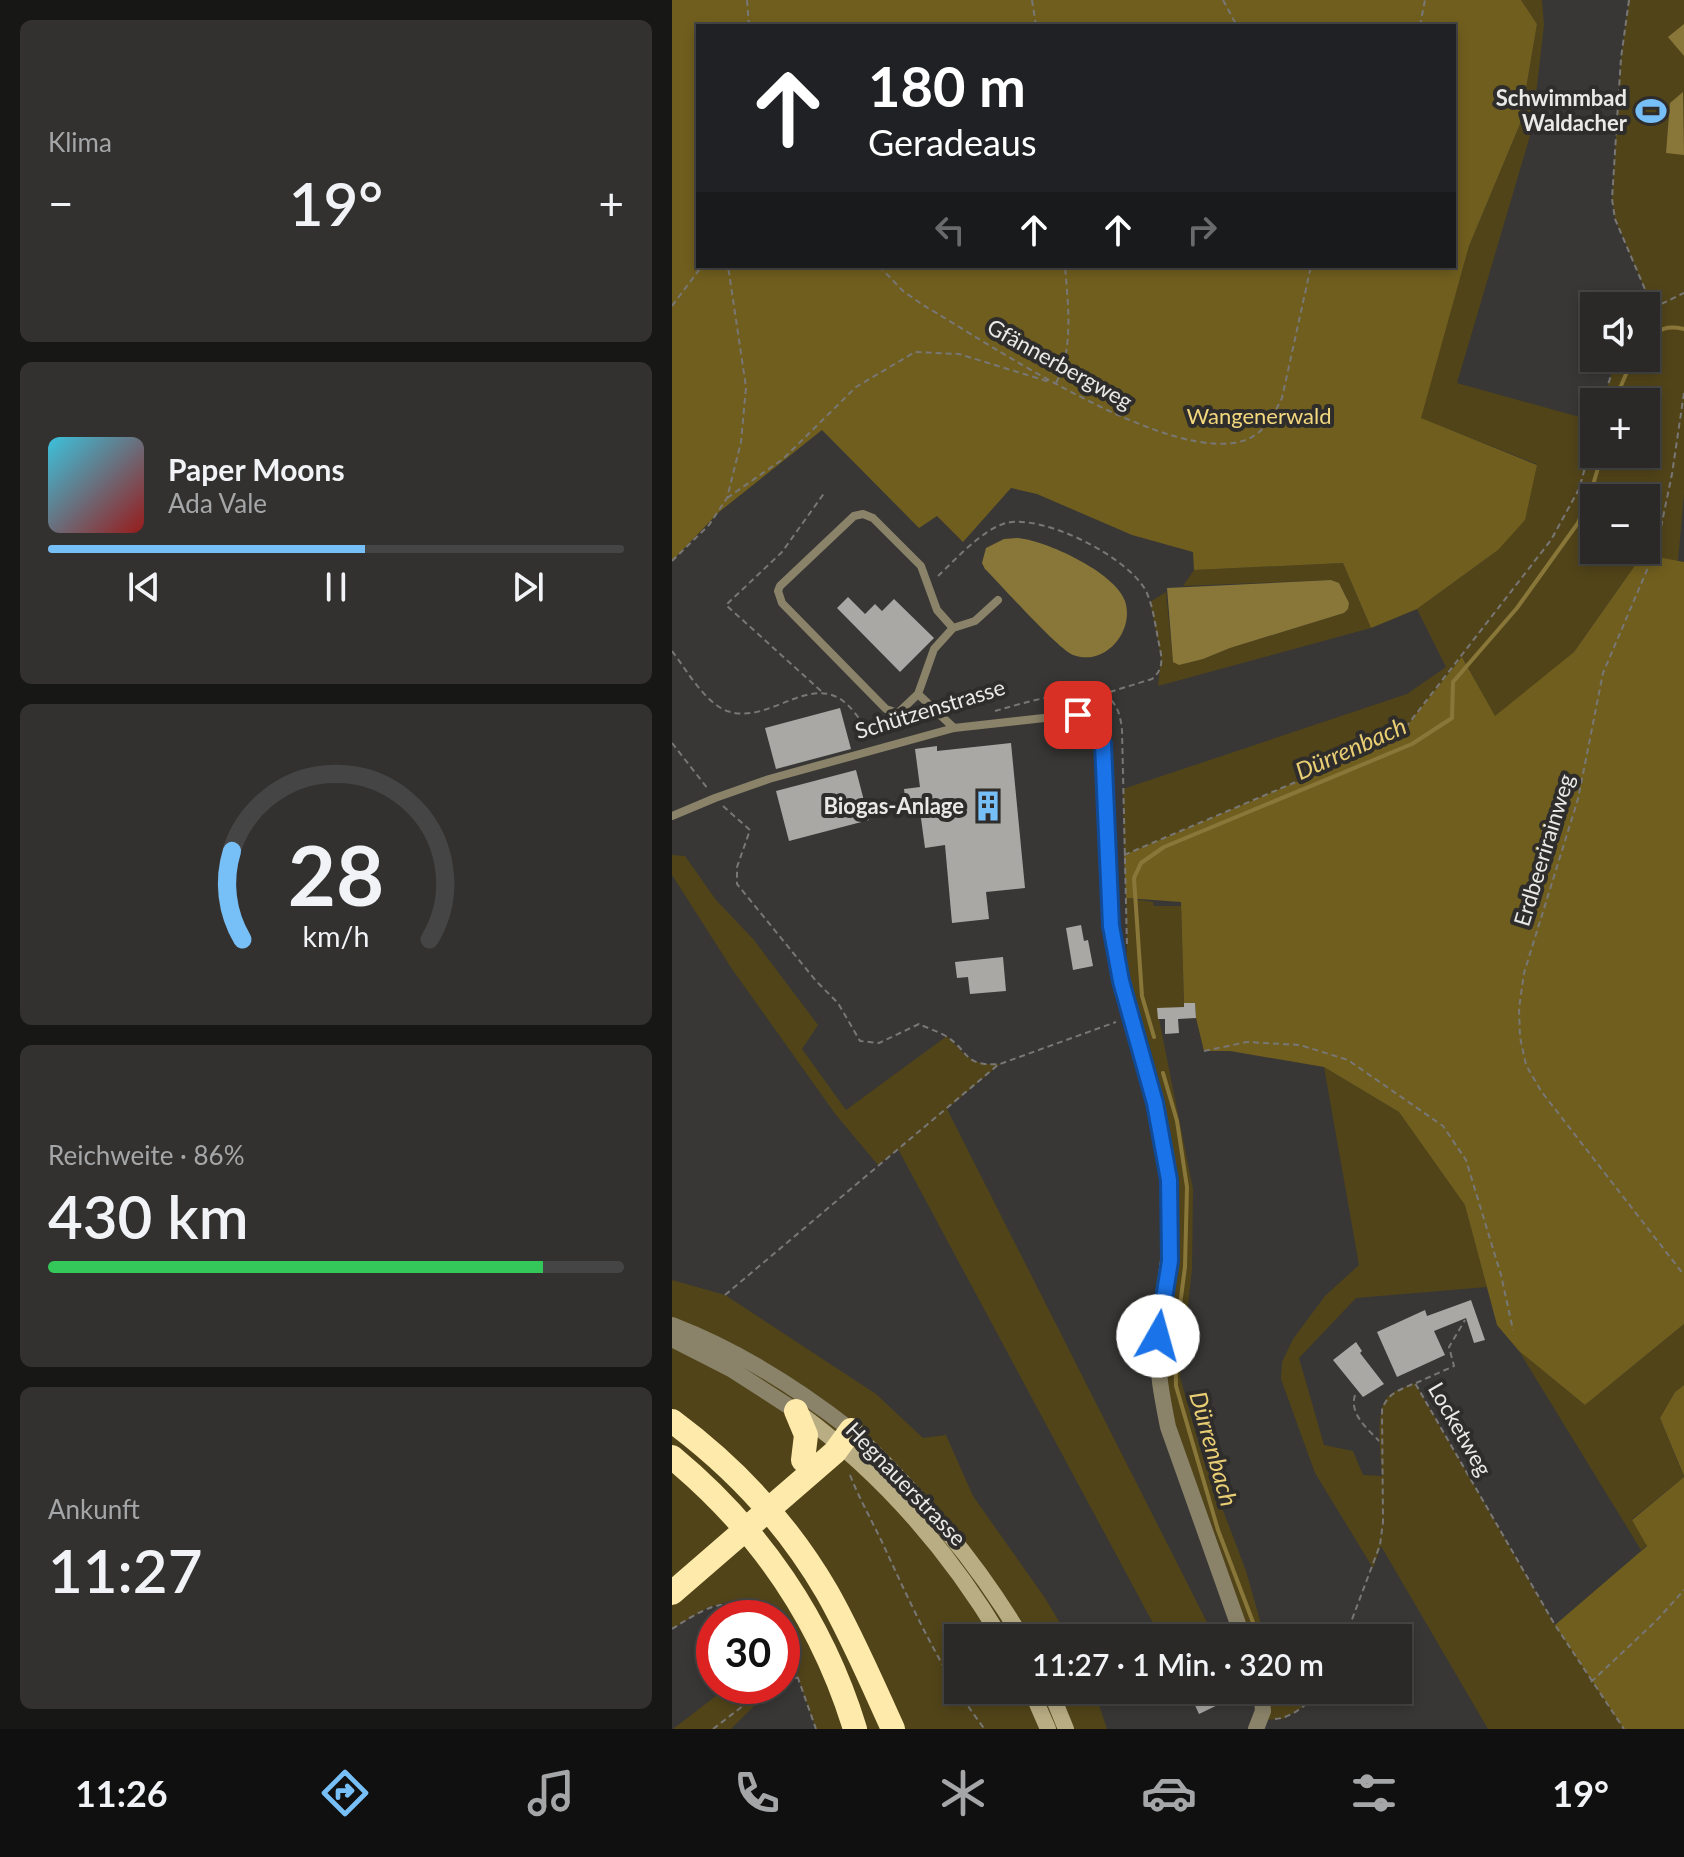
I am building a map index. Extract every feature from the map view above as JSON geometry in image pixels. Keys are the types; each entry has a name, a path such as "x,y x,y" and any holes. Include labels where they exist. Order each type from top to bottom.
{"highway":[{"path":"785,1487 803,1460 807,1447 806,1435 796,1411"},
{"path":"672,1421 724,1464 781,1526 826,1591 893,1729"},
{"path":"803,1460 842,1437"},
{"path":"672,1593 721,1542 842,1437"},
{"path":"672,1457 701,1481 751,1534 796,1597 832,1665 855,1729"},
{"path":"672,1468 701,1481"},
{"path":"672,1575 721,1542"},
{"path":"858,1653 885,1729"}],"main road":[{"name":"Hegnauerstrasse","path":"796,1411 842,1437 911,1489 947,1528 978,1569 1013,1624"},
{"name":"Hegnauerstrasse","path":"842,1437 933,1540 992,1624"},
{"path":"1037,1704 1048,1729"},
{"path":"1056,1704 1066,1729"}],"street":[{"path":"1121,981 1155,1103 1169,1180 1170,1261 1158,1336 1161,1395 1173,1441 1238,1624"},
{"name":"Hegnauerstrasse","path":"672,1325 768,1371 842,1437"},
{"name":"Hegnauerstrasse","path":"672,1339 731,1369 796,1411"},
{"path":"1258,1724 1262,1704"}],"lane":[{"path":"953,628 937,610 921,566 873,518 863,514 854,516 778,591 782,603 886,709 898,713 918,694 934,649 953,628 975,621 998,600"},
{"path":"918,694 954,728"},
{"name":"Schützenstrasse","path":"672,816 769,779 954,728 1071,715 1086,717 1097,727 1103,744 1109,914 1121,981"}],"path":[{"path":"747,0 749,24"},
{"path":"1032,0 1036,24"},
{"path":"1223,0 1236,24"},
{"path":"1420,24 1425,0"},
{"path":"1629,0 1621,58 1612,199 1615,219 1646,292"},
{"path":"672,306 700,268"},
{"path":"672,561 709,525 727,498 741,442 746,387 728,268"},
{"name":"Gfännerbergweg","path":"881,268 903,291 923,305 1056,384 1152,430 1213,442 1247,439 1262,431 1273,416 1282,398 1311,268"},
{"path":"727,498 783,459 856,387 915,352 959,354 1056,384 1065,367 1068,310 1065,268"},
{"path":"1660,305 1684,293"},
{"name":"Erdbeerirainweg","path":"1684,393 1661,527 1650,563 1603,673 1578,799 1531,951 1519,1008 1520,1037 1526,1065 1541,1091 1684,1275"},
{"path":"1124,855 1383,745 1402,732 1551,540 1579,489 1585,468"},
{"name":"Schützenstrasse","path":"929,585 992,530 1008,523 1031,522 1117,560 1146,590 1162,664 1158,675 1102,694 1066,694 987,713"},
{"path":"672,651 709,697 727,711 757,713 821,691 847,702 866,727 865,752"},
{"path":"1102,694 1115,705 1121,720 1127,952"},
{"path":"672,743 715,798 750,830 737,867 737,884 816,981 838,1003 860,1041 879,1043 919,1024 947,1036 968,1058 982,1065 1000,1064 1131,1017"},
{"path":"1204,1051 1247,1042 1300,1045 1348,1060 1443,1126 1466,1160 1501,1275 1513,1330"},
{"path":"725,1295 1000,1064"},
{"path":"1415,1383 1454,1366 1449,1347 1465,1320"},
{"name":"Locketweg","path":"1350,1624 1380,1545 1383,1522 1380,1423 1385,1400 1392,1393 1415,1383 1555,1625 1624,1729"},
{"path":"1355,1395 1352,1403 1355,1413 1381,1443"},
{"path":"850,1474 858,1498 960,1696 987,1729"},
{"path":"1591,1682 1684,1590"},
{"path":"672,1629 696,1615"},
{"path":"800,1684 816,1729"},
{"path":"713,1729 746,1704"},
{"path":"1258,1724 1283,1719 1306,1704"}],"shaded area":[{"path":"1521,0 1542,0 1544,25 1532,129 1457,383 1580,417 1580,468 1660,468 1660,388 1607,388 1612,372 1660,372 1660,292 1646,292 1615,219 1612,199 1621,58 1629,0 1684,0 1684,494 1678,561 1660,557 1660,484 1580,484 1580,564 1636,564 1574,652 1495,717 1463,658 1402,732 1383,745 1124,855 1123,789 1407,694 1446,667 1417,609 1498,550 1537,464 1420,418 1469,246 1520,124 1537,24"},
{"path":"1684,24 1684,56 1668,37"},
{"path":"1683,92 1684,155 1666,153 1670,103"},
{"path":"1017,538 1078,559 1119,590 1127,612 1126,624 1115,644 1096,656 1073,655 985,569 982,563 986,548 1004,539"},
{"path":"1343,563 1371,628 1158,686 1161,657 1150,602 1166,592 1173,661 1203,659 1344,613 1348,606 1339,583 1331,580 1183,586 1194,570"},
{"path":"1331,580 1339,583 1349,603 1344,613 1203,659 1179,665 1173,662 1167,588"},
{"path":"672,855 685,856 716,900 754,940 818,1025 802,1049 846,1110 947,1036 964,1054 976,1061 1000,1064 947,1109 1208,1624 1153,1624 898,1149 878,1165 836,1115 732,969 672,875"},
{"path":"1126,898 1153,902 1154,906 1181,906 1184,1007 1157,1009 1193,1189 1192,1269 1180,1377 1201,1452 1246,1571 1261,1624 1238,1624 1161,1395 1169,1180 1121,981 1127,952"},
{"path":"1324,1067 1399,1112 1465,1204 1487,1287 1356,1298 1299,1358 1324,1445 1353,1451 1363,1475 1382,1476 1380,1436 1383,1406 1392,1393 1415,1383 1555,1625 1624,1729 1488,1729 1381,1546 1373,1568 1315,1473 1281,1379 1282,1362 1293,1339 1325,1296 1359,1265"},
{"path":"672,1280 725,1295 876,1394 923,1438 946,1435 973,1496 1061,1624 944,1624 944,1704 1099,1704 1107,1729 816,1729 800,1684 800,1600 696,1600 696,1615 672,1629"},
{"path":"1684,1324 1684,1385 1675,1392 1660,1418 1684,1477 1632,1519 1647,1545 1641,1550 1519,1351 1585,1405"},
{"path":"706,1704 756,1704 731,1729 673,1729"},
{"path":"1261,1704 1301,1704 1303,1707 1283,1719 1261,1720"}],"green space":[{"name":"Wangenerwald","path":"672,0 1521,0 1537,24 1520,124 1469,246 1421,418 1537,465 1525,520 1498,550 1417,609 1371,628 1343,563 1194,570 1193,552 1132,535 1037,494 1011,488 963,542 937,516 919,528 822,430 719,512 672,561"},
{"path":"1660,557 1684,562 1684,1324 1585,1405 1519,1351 1497,1325 1465,1205 1399,1112 1324,1067 1230,1051 1204,1051 1195,1003 1184,1003 1181,902 1126,898 1124,855 1383,745 1402,732 1462,657 1495,716 1574,652 1636,564 1660,564"},
{"path":"1684,1385 1684,1476 1660,1418 1675,1392"},
{"path":"1684,1477 1684,1729 1624,1729 1555,1625 1647,1546 1632,1520"}],"building":[{"path":"848,597 865,614 875,604 882,611 894,599 934,638 900,672 837,608"},
{"path":"840,708 851,749 776,769 765,728"},
{"name":"Biogas-Anlage","path":"1011,743 1025,888 986,892 989,919 952,923 945,845 925,848 920,811 907,812 904,789 920,787 915,749 937,746 937,751"},
{"path":"856,770 869,820 789,841 776,791"},
{"path":"1081,925 1084,941 1088,940 1093,966 1073,970 1066,928"},
{"path":"1003,957 1006,991 970,994 968,977 957,978 955,962"},
{"path":"1184,1003 1195,1003 1196,1018 1178,1019 1179,1033 1165,1034 1165,1019 1158,1019 1157,1008 1184,1007"},
{"path":"1471,1300 1485,1340 1474,1343 1466,1318 1434,1331 1445,1355 1397,1377 1377,1332 1425,1310 1427,1316"},
{"path":"1356,1342 1362,1351 1360,1353 1384,1384 1363,1397 1333,1360"},
{"path":"1194,1704 1220,1704 1199,1714"}],"waterway":[{"name":"Dürrenbach","path":"1660,331 1673,327 1684,329"},
{"name":"Dürrenbach","path":"1620,388 1627,372"},
{"name":"Dürrenbach","path":"1154,1037 1142,996 1134,878 1141,863 1164,847 1412,744 1452,718 1453,682 1517,608 1578,523 1598,468"},
{"name":"Dürrenbach","path":"1163,1073 1177,1121 1187,1187 1185,1267 1175,1343 1176,1386 1218,1530 1254,1624"}],"place":[{"name":"Schwimmbad Waldacher","path":"1651,111"},
{"name":"Biogas-Anlage","path":"988,806"}],"route":[{"path":"1078,715 1093,721 1103,744 1107,890 1111,926 1121,981 1155,1103 1169,1180 1170,1261 1158,1336"}]}
